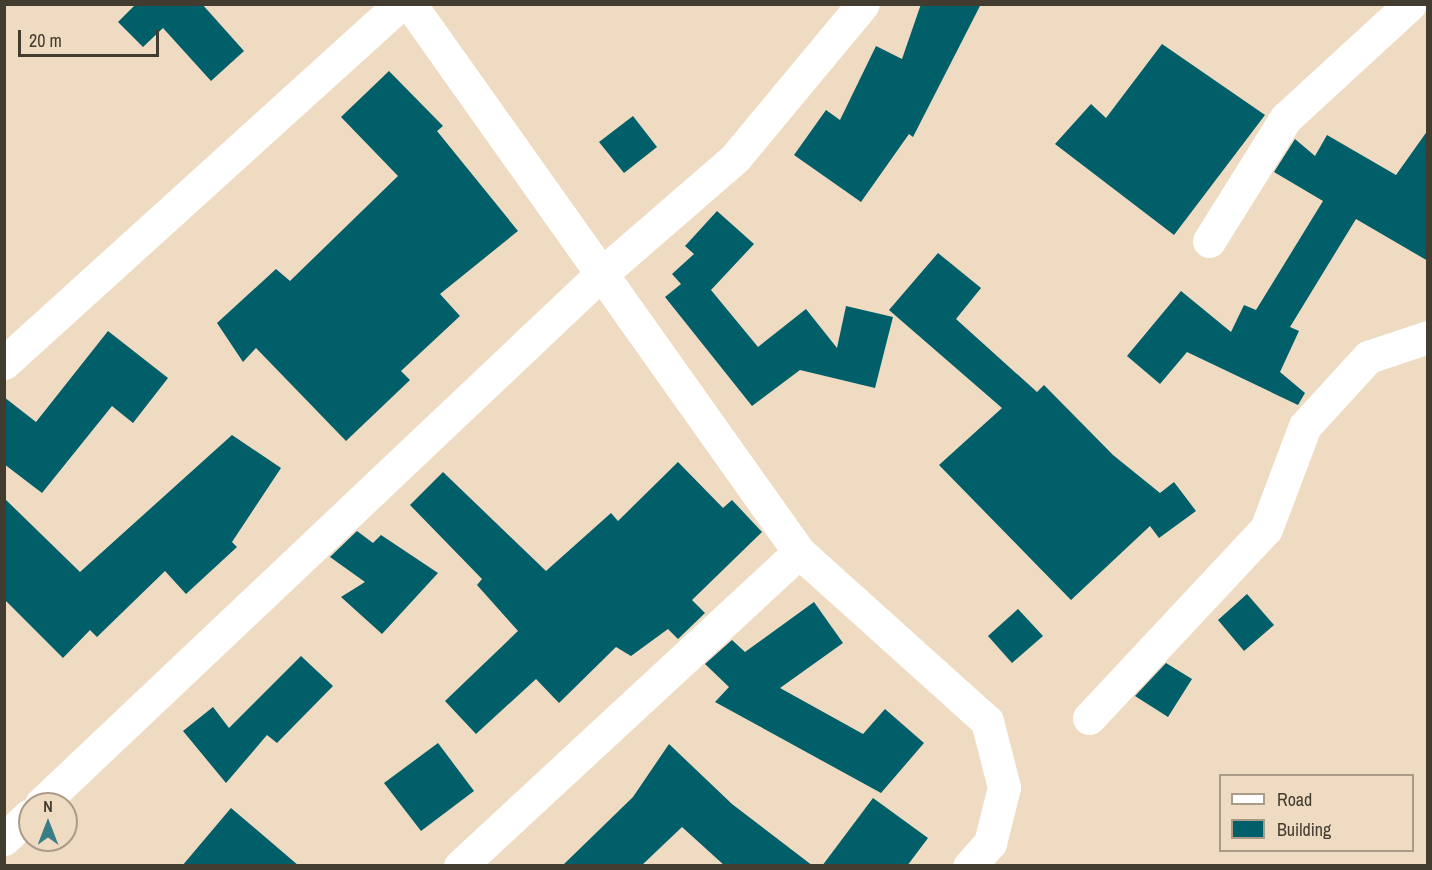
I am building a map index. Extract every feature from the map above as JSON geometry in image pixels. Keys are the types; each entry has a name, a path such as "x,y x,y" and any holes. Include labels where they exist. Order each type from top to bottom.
{"street":[{"path":"4,363 400,4"},
{"path":"410,4 598,276 799,552 987,721 1004,787 990,843 969,866"},
{"path":"55,792 598,276 735,158 863,4"},
{"path":"1209,241 1286,118 1410,4"},
{"path":"1089,718 1266,529 1305,426 1368,357 1428,337"},
{"path":"460,866 799,552"},
{"path":"4,839 18,826"}],"building":[{"path":"136,4 202,4 244,51 211,81 163,28 143,47 118,22"},
{"path":"921,4 981,4 913,137 909,134 861,202 794,155 826,110 840,120 876,46 902,59"},
{"path":"1162,44 1265,115 1174,235 1055,144 1091,104 1106,118"},
{"path":"389,71 443,126 437,131 518,231 440,294 460,316 401,371 410,380 346,441 256,348 243,362 217,323 276,269 290,281 398,176 341,117"},
{"path":"633,116 657,147 624,173 599,142"},
{"path":"1428,130 1428,261 1356,219 1290,327 1299,331 1280,372 1305,393 1298,405 1187,352 1160,384 1127,356 1181,291 1231,332 1244,305 1256,310 1323,201 1274,172 1295,139 1315,156 1327,135 1396,175"},
{"path":"717,211 754,244 711,290 758,347 806,309 837,348 846,306 893,317 875,388 800,370 752,406 665,297 681,284 672,274 694,254 685,246"},
{"path":"938,253 981,288 956,319 1037,392 1044,385 1113,455 1160,493 1174,482 1196,511 1159,538 1150,526 1071,600 939,465 1002,408 889,310"},
{"path":"108,331 168,378 133,423 112,406 42,493 4,464 4,397 36,422"},
{"path":"232,435 281,468 232,542 237,547 186,594 165,571 97,637 90,630 63,658 4,599 4,498 80,572"},
{"path":"678,462 723,508 732,500 762,532 692,600 705,613 678,639 668,629 631,656 616,647 559,703 536,679 476,734 445,701 518,631 477,585 482,579 410,505 443,472 546,571 611,513 618,521"},
{"path":"357,531 373,543 381,535 438,573 382,634 341,597 365,582 330,557"},
{"path":"1247,594 1274,625 1244,651 1218,620"},
{"path":"814,602 843,643 780,688 863,734 885,709 924,743 881,793 715,702 729,687 705,664 732,640 745,652"},
{"path":"1018,609 1043,636 1012,663 988,636"},
{"path":"301,656 333,686 277,743 267,735 226,783 183,731 213,707 229,728"},
{"path":"1166,663 1192,679 1168,717 1135,696"},
{"path":"438,743 474,791 421,831 384,783"},
{"path":"669,744 732,804 813,866 725,866 682,827 641,866 562,866 633,797"},
{"path":"873,798 928,838 907,866 822,866"},
{"path":"231,808 299,866 182,866"}]}
